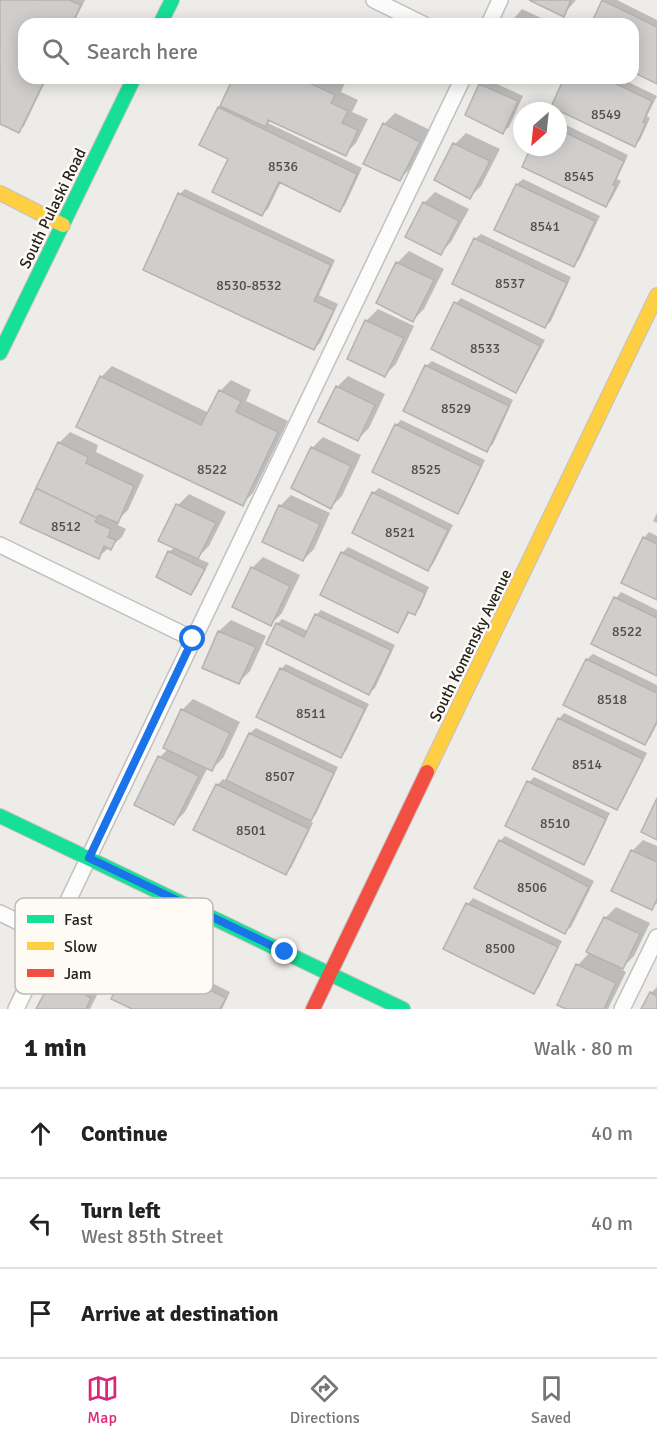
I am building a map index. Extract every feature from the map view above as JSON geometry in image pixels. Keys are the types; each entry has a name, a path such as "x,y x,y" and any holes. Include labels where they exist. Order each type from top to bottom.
{"street":[{"path":"163,18 172,0"},
{"name":"South Pulaski Road","path":"0,353 4,336 63,225 131,84"},
{"path":"0,194 63,225"},
{"name":"South Komensky Avenue","path":"313,1009 657,295"},
{"path":"0,816 172,898"},
{"path":"213,918 403,1009"}],"lane":[{"path":"374,0 411,18"},
{"path":"492,18 500,0"},
{"path":"70,898 460,84"},
{"path":"0,545 193,639"},
{"path":"0,913 15,920"},
{"path":"622,1009 657,937"},
{"path":"16,1009 23,994"}],"building":[{"path":"0,0 69,0 81,5 75,18 18,18 18,84 43,84 19,133 0,124"},
{"path":"529,0 571,0 564,17"},
{"path":"602,0 639,18 594,18"},
{"path":"639,18 657,27 657,84 639,75"},
{"path":"230,84 312,84 335,95 331,103 348,111 342,123 358,130 346,156 268,120 266,127 220,106"},
{"path":"479,84 518,101 513,102 513,112 503,134 465,115"},
{"path":"561,84 617,84 652,101 643,122 646,123 635,147 567,115 567,102 553,102"},
{"path":"218,107 357,174 340,212 279,182 262,216 212,192 228,159 199,145"},
{"path":"383,123 420,142 400,181 363,164"},
{"path":"567,133 624,161 606,207 522,167 527,156 567,156"},
{"path":"453,143 490,161 470,199 434,180"},
{"path":"516,184 595,221 574,267 494,230"},
{"path":"178,193 331,265 314,301 334,310 314,350 143,270"},
{"path":"423,202 459,221 441,255 405,237"},
{"path":"474,238 567,283 545,328 452,284"},
{"path":"396,262 434,280 413,322 376,303"},
{"path":"454,302 540,346 516,393 431,349"},
{"path":"365,320 404,338 385,377 347,359"},
{"path":"425,365 509,406 487,452 403,411"},
{"path":"100,376 201,425 219,390 241,401 236,412 278,432 243,506 76,427"},
{"path":"336,386 375,405 358,441 318,422"},
{"path":"395,424 481,466 458,514 372,472"},
{"path":"58,442 88,457 86,463 134,486 118,523 99,515 97,518 36,488"},
{"path":"311,447 351,466 331,509 291,488"},
{"path":"36,488 97,518 95,522 111,529 108,537 116,540 111,550 104,546 99,559 20,523"},
{"path":"372,492 448,530 428,571 352,533"},
{"path":"176,504 216,523 198,559 158,541"},
{"path":"279,505 320,524 303,561 262,542"},
{"path":"643,537 657,544 657,600 621,583"},
{"path":"168,551 205,569 191,595 156,577"},
{"path":"341,552 425,593 415,615 408,612 398,633 320,595"},
{"path":"251,567 290,586 271,626 232,607"},
{"path":"614,597 657,618 657,676 591,644"},
{"path":"315,614 391,650 369,695 266,644 276,623 304,637"},
{"path":"218,631 256,647 239,684 202,668"},
{"path":"586,659 657,693 657,721 645,745 563,705"},
{"path":"280,668 365,709 341,758 256,717"},
{"path":"181,709 230,733 212,771 163,748"},
{"path":"558,718 643,759 617,810 532,769"},
{"path":"249,733 334,773 311,821 226,780"},
{"path":"158,756 199,776 174,825 134,805"},
{"path":"527,781 606,819 584,865 505,826"},
{"path":"216,784 309,829 286,875 193,830"},
{"path":"657,798 657,840 641,832"},
{"path":"499,840 589,887 565,934 474,888"},
{"path":"631,850 657,862 657,899 652,910 611,891"},
{"path":"466,903 558,947 534,994 443,949"},
{"path":"604,917 640,934 623,969 586,952"},
{"path":"576,964 616,983 604,1009 566,1009 557,1005"},
{"path":"213,992 226,998 220,1009 132,1009 111,999 113,994 213,994"},
{"path":"650,992 657,996 657,1009 641,1009"},
{"path":"44,994 84,994 91,998 86,1009 36,1009"}],"traffic: fast":[{"path":"163,18 172,0"},
{"path":"0,353 131,84"},
{"path":"0,816 171,898"},
{"path":"213,918 403,1009"}],"traffic: slow":[{"path":"0,193 63,225"},
{"path":"427,772 657,295"}],"traffic: jam":[{"path":"313,1009 427,772"}],"route":[{"path":"193,639 89,858 285,952"}]}
